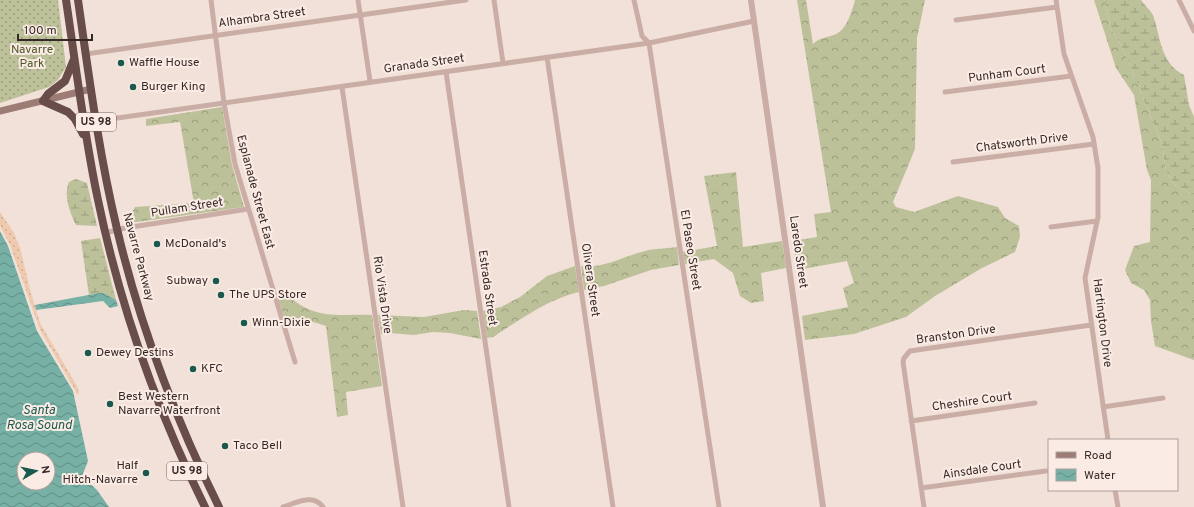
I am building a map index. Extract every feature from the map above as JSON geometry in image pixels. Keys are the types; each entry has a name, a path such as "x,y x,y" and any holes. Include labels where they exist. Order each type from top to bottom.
{"highway":[{"name":"Navarre Parkway","path":"66,0 87,141 105,233 140,352 180,455 205,507"},
{"name":"Navarre Parkway","path":"78,0 96,121 117,230 136,299 151,347 185,435 219,507"},
{"path":"74,58 65,81 48,94 43,100 50,105 65,110 72,115 87,141"},
{"path":"171,433 185,435"},
{"path":"180,455 187,454 196,459"}],"main road":[{"path":"0,111 91,89"}],"street":[{"name":"Esplanade Street East","path":"211,0 224,103 234,158 248,209 296,362"},
{"path":"358,0 370,82"},
{"name":"Alhambra Street","path":"86,54 466,0"},
{"path":"494,0 503,63"},
{"name":"El Paseo Street","path":"634,0 642,36 649,43 718,507"},
{"name":"Laredo Street","path":"751,0 823,507"},
{"name":"Hartington Drive","path":"1056,0 1061,42 1094,144 1099,179 1097,221 1086,266 1085,278 1108,439"},
{"path":"1179,0 1194,31"},
{"path":"956,20 1056,7"},
{"name":"Granada Street","path":"96,121 649,43 754,21"},
{"name":"Olivera Street","path":"547,57 614,507"},
{"name":"Estrada Street","path":"446,72 508,507"},
{"name":"Punham Court","path":"945,92 1071,76"},
{"name":"Rio Vista Drive","path":"342,86 403,507"},
{"name":"Chatsworth Drive","path":"953,162 1094,144"},
{"name":"Pullam Street","path":"105,233 248,209"},
{"path":"1051,227 1097,221"},
{"name":"Branston Drive","path":"924,507 903,362 906,355 910,352 1091,325"},
{"path":"1103,407 1163,398"},
{"name":"Cheshire Court","path":"912,420 1035,403"},
{"name":"Ainsdale Court","path":"922,488 1046,470"},
{"path":"1115,491 1118,507"},
{"path":"283,507 308,499 319,502 323,507"}],"green space":[{"name":"Navarre Park","path":"0,0 58,0 66,67 58,80 49,87 0,103"},
{"path":"797,0 806,0 813,44 821,39 840,32 846,24 855,0 925,0 917,38 915,149 893,202 896,207 914,212 958,196 998,207 1005,218 1019,226 1020,237 1015,252 982,268 935,296 906,317 854,334 805,340 802,316 848,307 843,288 854,283 847,261 797,270 793,241 817,237 814,214 831,212"},
{"path":"1094,0 1104,0 1111,29 1123,49 1162,144 1166,172 1176,186 1194,195 1194,360 1155,346 1151,321 1150,300 1144,290 1131,283 1125,270 1134,246 1150,242 1151,180 1147,170 1134,95 1116,68"},
{"path":"1104,0 1141,0 1153,15 1166,57 1176,70 1184,75 1189,105 1194,117 1194,195 1176,186 1166,172 1162,144 1123,49 1111,29"},
{"path":"222,107 232,165 244,207 137,222 127,221 135,207 194,203 180,122 146,126 146,119"},
{"path":"736,172 743,247 782,241 786,268 761,273 764,301 751,303 740,296 733,273 714,259 685,264 683,252 717,246 704,176"},
{"path":"76,179 87,183 97,226 76,225 68,204 67,187 69,182"},
{"path":"100,238 116,300 99,293 89,295 81,241"},
{"path":"677,247 679,265 651,270 604,286 584,290 581,266 597,266 649,250"},
{"path":"575,266 579,292 545,305 493,337 487,338 483,311 501,307 520,297 547,276"},
{"path":"278,298 291,298 300,305 320,313 340,315 372,315 382,386 346,392 348,415 337,417 326,326 307,320 285,319"},
{"path":"464,310 477,311 481,339 450,333 433,332 414,335 390,333 381,334 378,315 424,317"}],"sand":[{"path":"0,212 14,233 20,248 40,323 77,386 79,393 77,395 40,330 10,245 0,226"}],"water":[{"name":"Santa Rosa Sound","path":"0,231 8,246 37,331 73,391 88,461 82,476 97,490 109,507 0,507"},
{"path":"103,293 116,300 118,306 110,308 103,301 36,310 35,305"}],"place":[{"name":"Waffle House","path":"121,63"},
{"name":"Burger King","path":"133,87"},
{"name":"McDonald's","path":"157,244"},
{"name":"Subway","path":"216,281"},
{"name":"The UPS Store","path":"221,295"},
{"name":"Winn-Dixie","path":"244,323"},
{"name":"Dewey Destins","path":"88,353"},
{"name":"KFC","path":"193,369"},
{"name":"Best Western Navarre Waterfront","path":"110,404"},
{"name":"Taco Bell","path":"225,446"},
{"name":"Half Hitch-Navarre","path":"146,473"}]}
